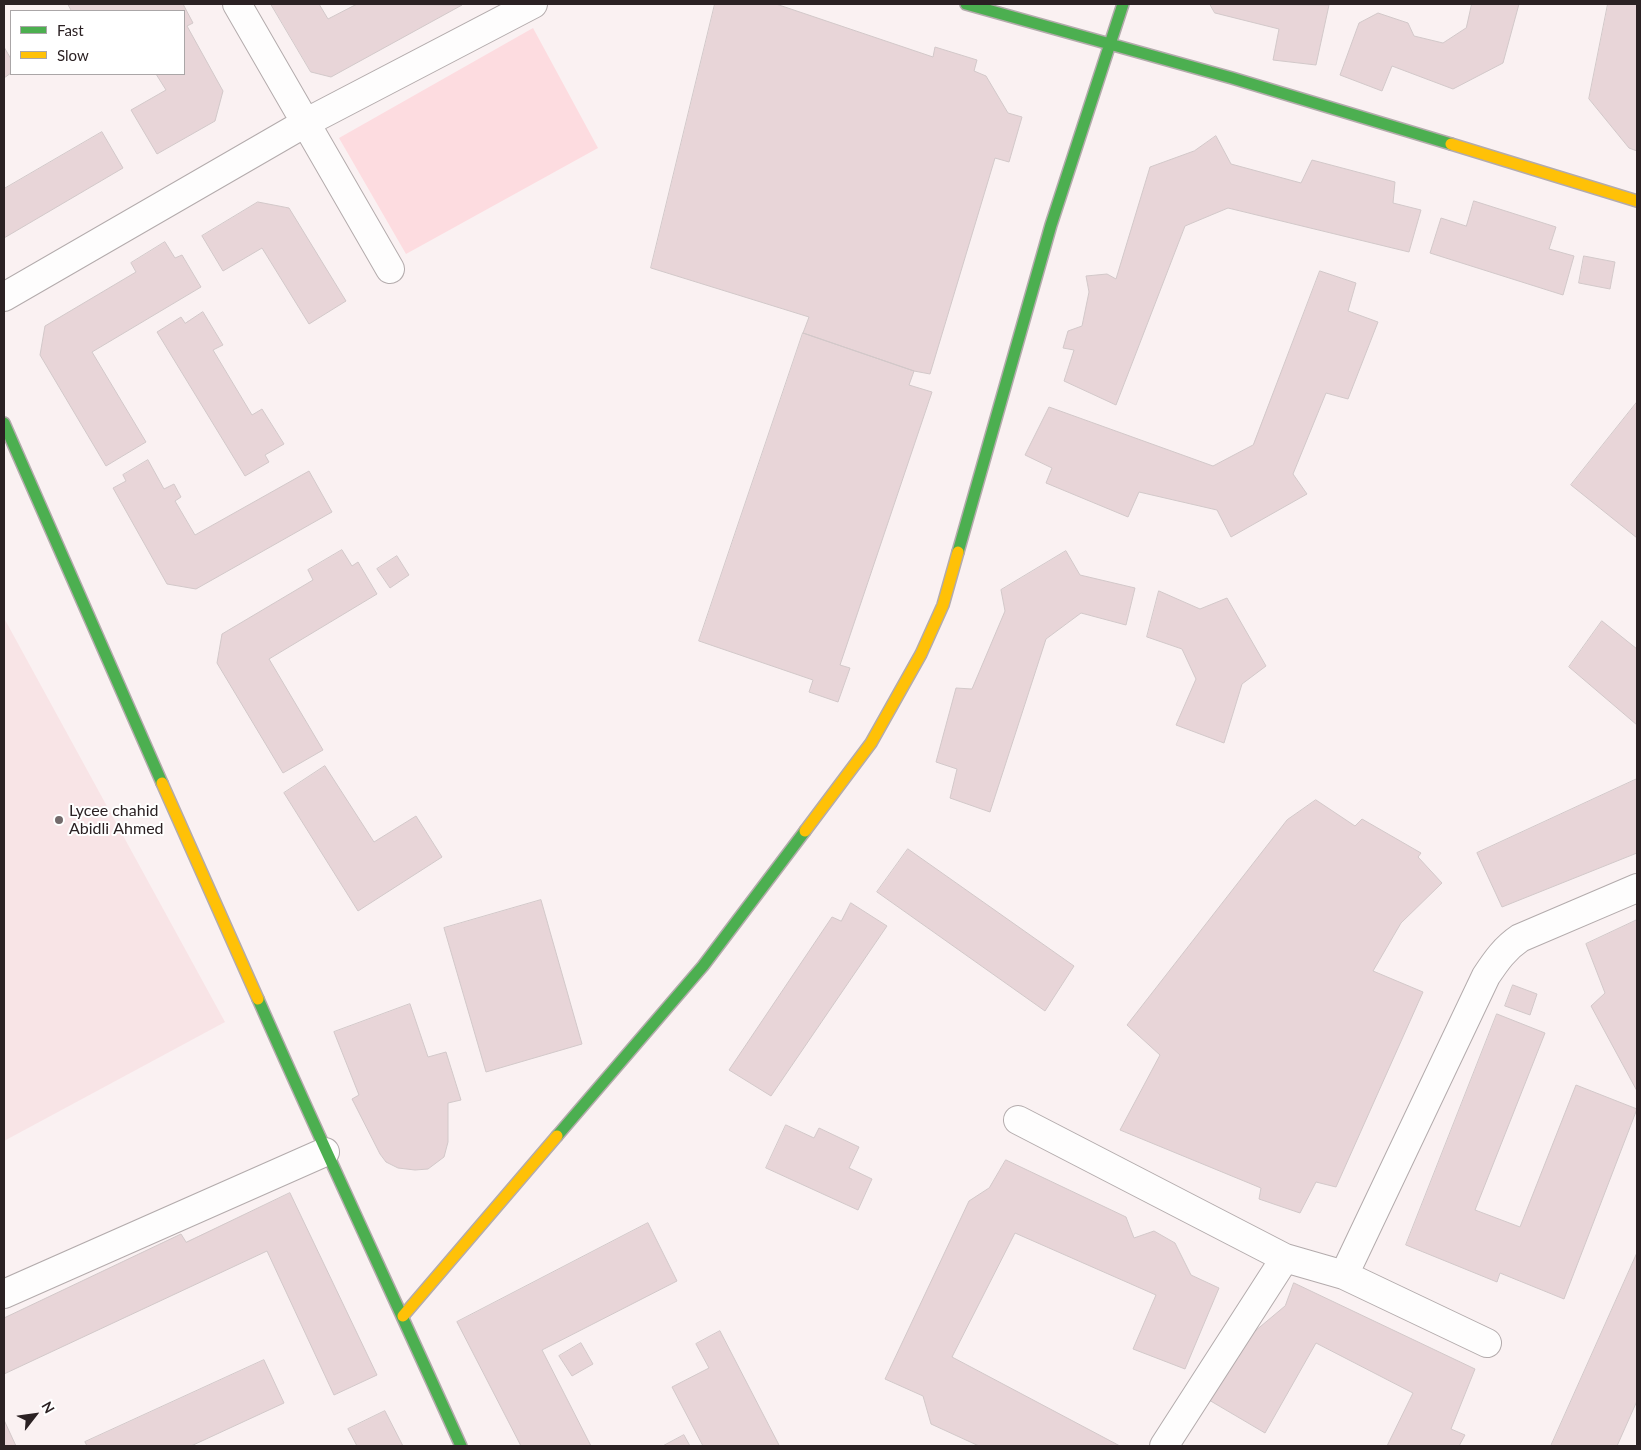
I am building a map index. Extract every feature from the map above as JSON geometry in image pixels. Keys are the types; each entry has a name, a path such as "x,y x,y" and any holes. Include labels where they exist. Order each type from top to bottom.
{"street":[{"path":"237,4 307,122 390,269"},
{"path":"4,297 307,122 533,4"},
{"path":"966,4 1232,78 1637,201"},
{"path":"403,1316 703,966 871,743 921,654 943,605 1051,225 1112,44 1123,4"},
{"path":"4,423 325,1152 403,1316 461,1446"},
{"path":"1344,1274 1486,976 1497,959 1509,946 1520,938 1637,888"},
{"path":"1018,1120 1285,1258 1344,1274 1487,1343"},
{"path":"4,1294 325,1152"},
{"path":"1164,1446 1285,1258"}],"shaded area":[{"path":"533,28 598,148 406,254 339,138"},
{"name":"Lycee chahid Abidli Ahmed","path":"4,618 225,1022 4,1141"}],"building":[{"path":"68,4 183,4 193,23 187,26 223,91 215,121 157,154 131,110 166,90 157,75 185,75 185,10 71,10"},
{"path":"271,4 319,4 328,19 357,4 462,5 331,77 311,72"},
{"path":"715,4 776,4 933,57 935,47 977,60 974,71 986,76 1008,113 1022,117 1009,162 995,158 930,374 914,371 803,333 809,317 651,268"},
{"path":"1210,4 1329,5 1316,65 1273,60 1279,29 1215,13"},
{"path":"1472,4 1519,4 1503,63 1453,89 1392,66 1382,91 1340,75 1359,23 1378,13 1408,23 1414,36 1443,43 1466,28"},
{"path":"1608,4 1637,4 1637,151 1629,148 1589,99"},
{"path":"4,47 10,57 10,74 4,78"},
{"path":"102,132 123,168 4,238 4,189"},
{"path":"1216,136 1231,164 1301,183 1312,160 1395,182 1393,203 1421,210 1409,252 1228,208 1185,226 1116,405 1064,381 1074,350 1063,348 1068,331 1082,326 1089,292 1086,276 1107,274 1116,279 1150,167 1194,151"},
{"path":"1474,201 1556,227 1549,249 1574,256 1563,295 1430,253 1441,218 1466,226"},
{"path":"258,202 289,208 346,301 309,324 262,248 223,271 202,236"},
{"path":"165,242 175,258 182,255 201,287 92,352 146,442 106,466 40,355 45,326 136,272 131,263"},
{"path":"1584,256 1615,262 1610,289 1579,283"},
{"path":"1320,271 1356,283 1348,311 1378,322 1348,399 1326,393 1293,474 1307,494 1231,537 1217,510 1139,492 1128,517 1046,483 1052,468 1025,455 1049,407 1213,466 1253,445"},
{"path":"203,312 223,345 213,350 252,415 262,409 284,444 265,455 269,462 245,476 157,332 181,317 185,323"},
{"path":"803,333 914,371 909,385 932,392 840,665 850,668 838,702 809,692 813,680 699,641"},
{"path":"1637,402 1637,538 1571,485"},
{"path":"148,460 164,489 174,484 181,497 175,501 195,535 309,471 332,512 196,589 167,584 113,488 126,481 123,475"},
{"path":"342,550 352,566 358,562 377,594 269,659 323,750 283,773 217,663 222,634 313,580 308,570"},
{"path":"1066,551 1080,575 1135,588 1126,625 1081,613 1046,639 990,812 950,798 957,769 936,762 956,688 972,689 1005,611 1001,590"},
{"path":"397,556 409,575 390,588 377,569"},
{"path":"1159,591 1200,609 1227,598 1266,666 1242,684 1224,743 1176,725 1196,679 1182,649 1147,637"},
{"path":"1602,621 1637,649 1637,725 1569,667"},
{"path":"325,766 374,842 416,816 442,857 358,911 284,793"},
{"path":"1637,779 1637,853 1502,907 1477,853"},
{"path":"1316,800 1355,826 1362,819 1421,853 1418,857 1442,883 1401,923 1373,971 1423,992 1336,1187 1316,1182 1300,1213 1259,1199 1261,1188 1120,1130 1160,1055 1127,1025 1287,820"},
{"path":"908,849 1074,966 1045,1011 877,892"},
{"path":"541,900 582,1044 486,1072 444,928"},
{"path":"851,903 887,926 771,1096 729,1070 832,917 841,921"},
{"path":"1637,920 1637,1091 1591,1006 1605,993 1586,944"},
{"path":"1513,985 1537,994 1530,1015 1505,1006"},
{"path":"410,1004 428,1057 446,1052 461,1100 448,1103 448,1142 444,1157 428,1169 415,1170 398,1168 386,1162 380,1154 352,1099 359,1095 334,1032"},
{"path":"1497,1014 1545,1033 1475,1210 1520,1227 1576,1085 1637,1109 1564,1299 1500,1273 1497,1282 1406,1245"},
{"path":"786,1125 814,1138 819,1128 859,1147 849,1168 872,1179 858,1210 766,1168"},
{"path":"1006,1160 1126,1217 1134,1238 1154,1231 1175,1243 1191,1275 1219,1288 1185,1369 1133,1349 1156,1295 1015,1233 952,1357 1120,1446 979,1446 931,1424 923,1396 885,1379 969,1201 989,1188"},
{"path":"290,1193 377,1375 334,1395 267,1251 4,1374 4,1318 181,1234 186,1242"},
{"path":"648,1223 677,1281 542,1350 591,1446 521,1446 457,1322"},
{"path":"1637,1253 1637,1401 1617,1446 1551,1446"},
{"path":"1294,1283 1475,1369 1451,1429 1465,1435 1459,1446 1387,1446 1413,1393 1316,1343 1265,1433 1209,1400 1242,1342 1285,1306"},
{"path":"720,1331 779,1445 703,1446 672,1387 709,1368 696,1344"},
{"path":"581,1343 593,1364 572,1376 559,1356"},
{"path":"264,1360 284,1403 191,1446 87,1446 85,1442"},
{"path":"385,1411 403,1446 357,1446 348,1429"},
{"path":"4,1420 16,1446 4,1446"},
{"path":"684,1435 690,1446 663,1446"}],"traffic: fast":[{"path":"966,4 1232,78 1451,144"},
{"path":"958,552 1051,225 1123,4"},
{"path":"4,423 162,783"},
{"path":"557,1136 703,966 805,831"},
{"path":"258,999 461,1446"}],"traffic: slow":[{"path":"1451,144 1637,201"},
{"path":"805,831 871,743 921,654 943,605 958,552"},
{"path":"162,783 258,999"},
{"path":"403,1316 557,1136"}],"place":[{"name":"Lycee chahid Abidli Ahmed","path":"59,820"}]}
